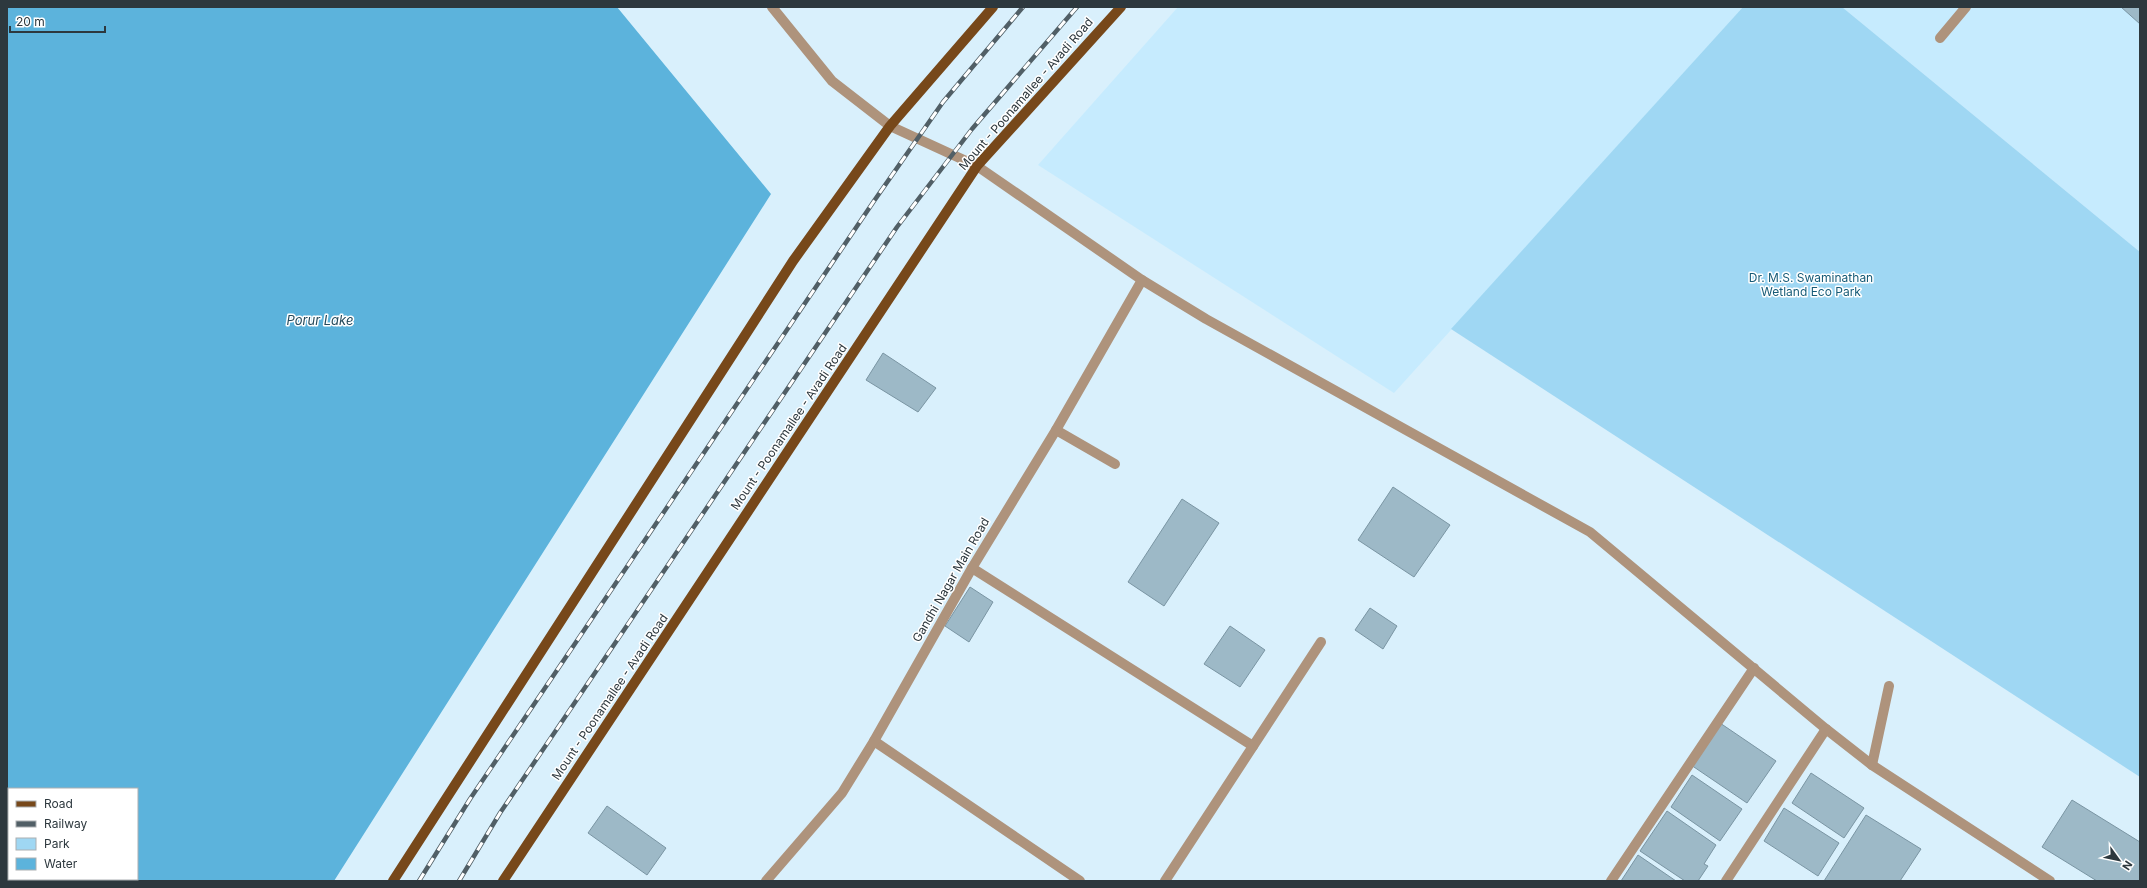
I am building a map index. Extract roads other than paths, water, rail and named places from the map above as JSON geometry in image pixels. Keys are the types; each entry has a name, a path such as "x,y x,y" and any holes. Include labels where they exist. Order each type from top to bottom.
{"main road":[{"path":"393,881 793,261 890,126 994,7"},
{"name":"Mount - Poonamallee - Avadi Road","path":"503,881 977,166 1121,7"}],"street":[{"path":"772,7 832,82 890,126 977,166 1142,280 1206,320 1590,532 1754,668 1826,730 1872,765 2050,881"},
{"path":"1940,38 1966,7"},
{"name":"Gandhi Nagar Main Road","path":"766,881 842,793 874,741 972,568 1056,430 1142,280"},
{"path":"1056,430 1115,464"},
{"path":"972,568 1253,746"},
{"path":"1165,881 1321,642"},
{"path":"1611,881 1754,668"},
{"path":"1872,765 1889,686"},
{"path":"1726,881 1826,730"},
{"path":"874,741 1080,881"}],"water":[{"name":"Porur Lake","path":"7,7 617,7 771,194 334,881 7,881"}],"railway":[{"path":"419,881 470,799 874,201 943,102 1023,7"},
{"path":"459,881 500,813 897,227 972,129 1077,7"}],"park label":[{"name":"Dr. M.S. Swaminathan Wetland Eco Park","path":"1811,285"}]}
